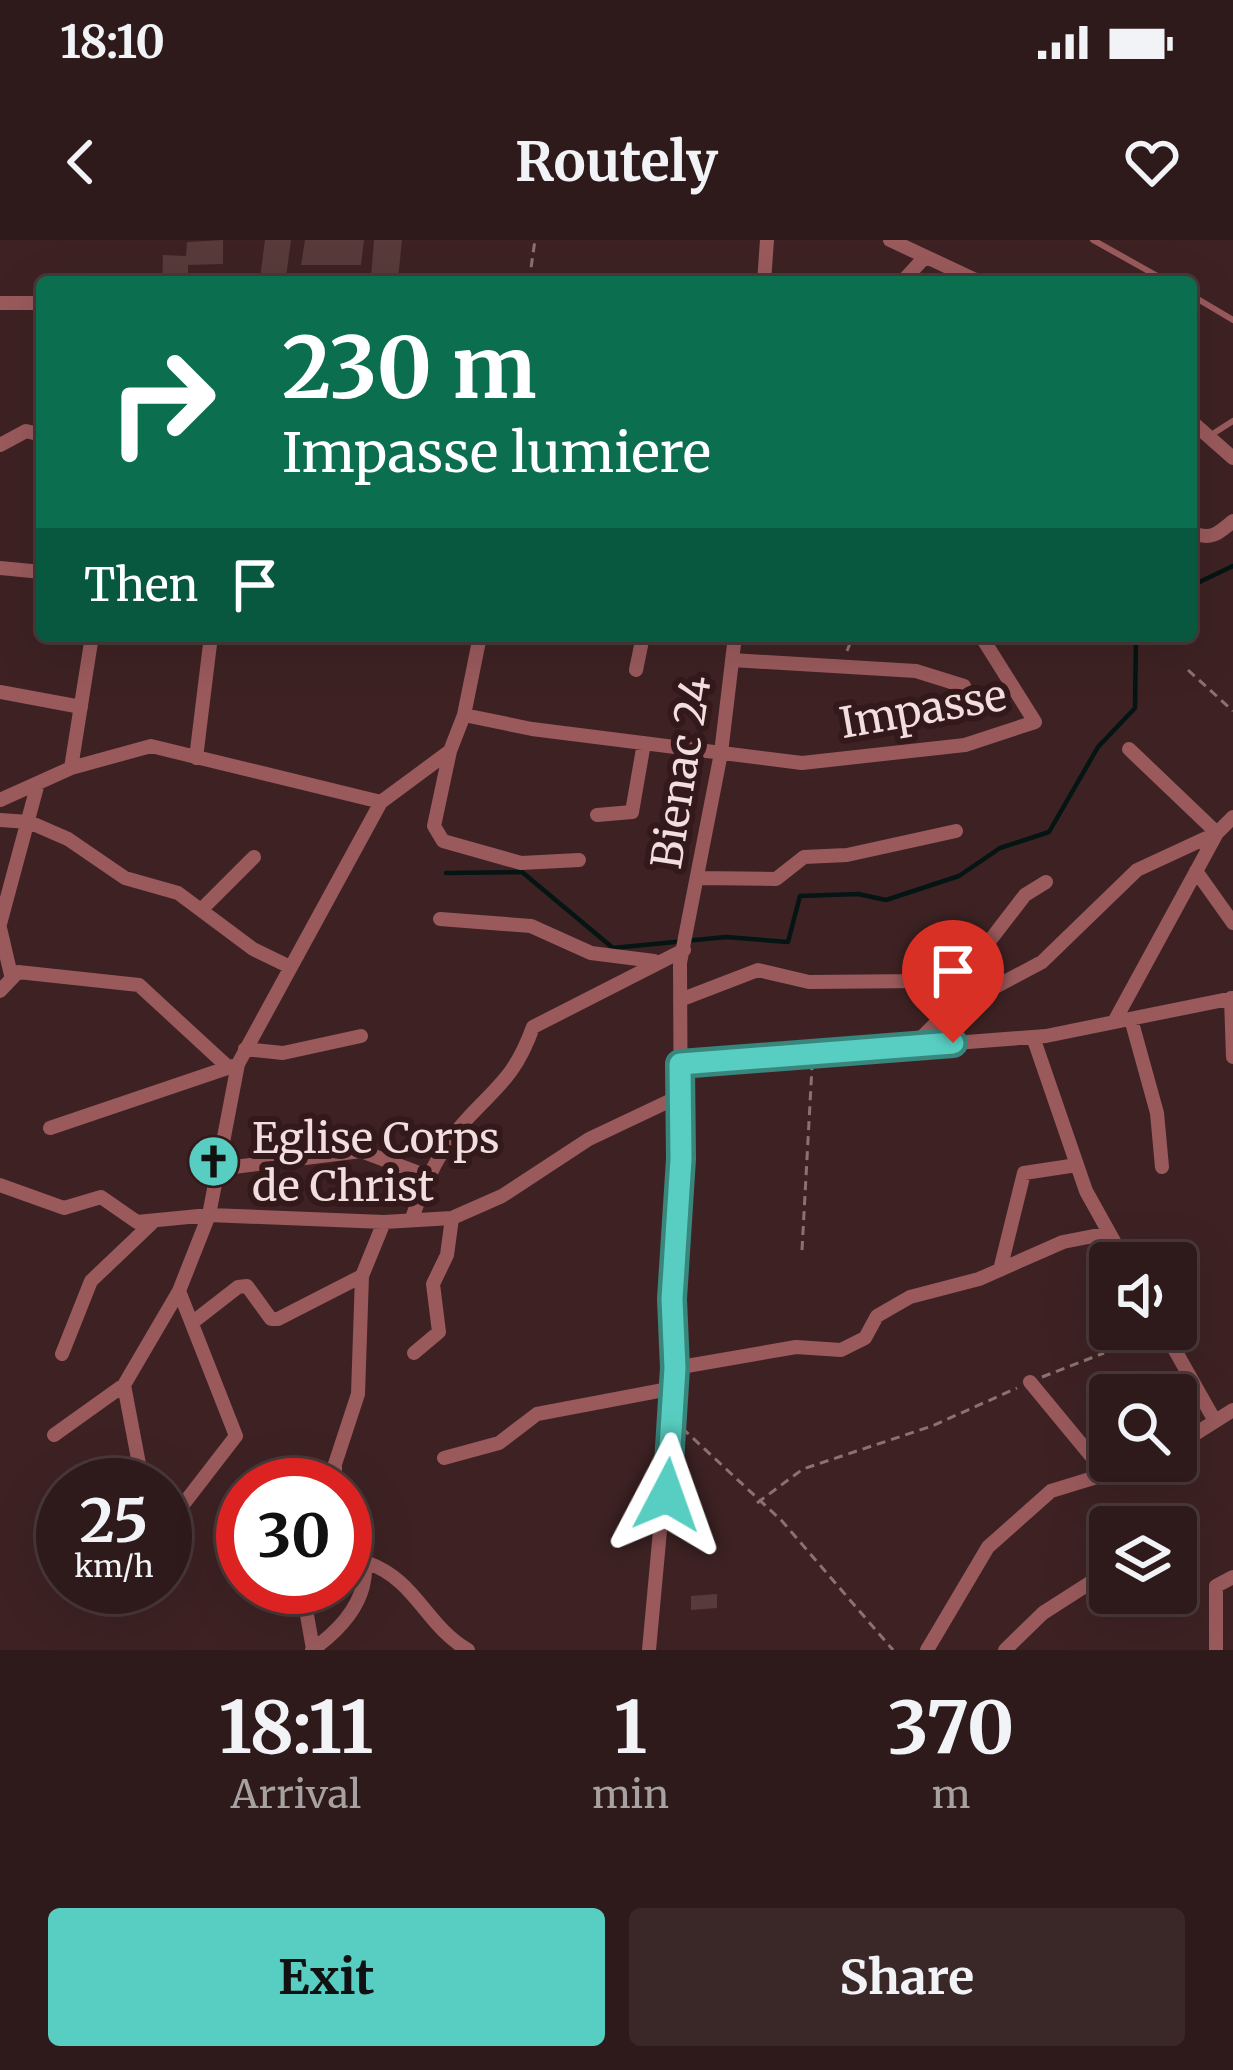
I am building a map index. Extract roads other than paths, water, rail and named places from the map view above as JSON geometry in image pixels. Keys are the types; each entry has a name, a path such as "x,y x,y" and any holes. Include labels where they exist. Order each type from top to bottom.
{"street":[{"path":"764,276 767,240"},
{"path":"890,240 968,276"},
{"path":"908,276 926,256"},
{"path":"0,303 36,303"},
{"path":"1197,426 1233,458"},
{"path":"0,446 26,431 36,434"},
{"path":"1197,535 1217,535 1233,521"},
{"path":"0,568 36,571"},
{"path":"71,768 91,642"},
{"path":"196,758 210,642"},
{"path":"479,642 434,826 442,841 521,862 579,860"},
{"path":"636,670 642,642"},
{"name":"Bienac 24","path":"649,1650 673,1418 682,957 721,753 734,642"},
{"name":"Impasse","path":"721,753 802,764 965,745 1035,722 985,642"},
{"path":"732,660 933,673 964,686"},
{"path":"0,692 81,707"},
{"path":"464,715 721,753"},
{"path":"597,814 632,812 644,742"},
{"path":"0,800 71,768 151,746 381,802"},
{"path":"1129,749 1233,844"},
{"path":"53,1436 124,1384 179,1292 209,1215 233,1066 381,802 450,751"},
{"path":"0,992 10,975 0,926 38,783"},
{"path":"1114,1022 1218,832 1233,818"},
{"path":"0,820 29,822 68,839 106,868 178,892 242,941 288,966"},
{"path":"699,878 776,879 804,857 848,855 956,831"},
{"path":"913,1046 946,1013 1042,962 1137,870 1218,832"},
{"path":"202,909 254,857"},
{"path":"1196,871 1233,923"},
{"path":"680,1000 758,970 809,982 922,981 988,943 1024,896 1046,882"},
{"path":"440,919 530,926 591,952 654,962 682,957"},
{"path":"412,1218 427,1177 464,1120 514,1074 533,1027 600,996 654,962"},
{"path":"10,975 34,971 58,980 101,978 139,985 233,1066"},
{"path":"680,1064 1033,1037 1232,998 1233,1058"},
{"path":"1131,1018 1154,1096 1162,1168"},
{"path":"245,1049 270,1054 361,1036"},
{"path":"1033,1037 1077,1165 1114,1242"},
{"path":"50,1128 233,1066"},
{"path":"0,1185 64,1208 101,1196 137,1222 209,1215 384,1222 452,1218 502,1196 590,1139 680,1096"},
{"path":"218,1169 340,1158 361,1151 427,1177"},
{"path":"1000,1270 1020,1178 1027,1171 1077,1165"},
{"path":"414,1353 439,1332 433,1284 447,1255 452,1218"},
{"path":"62,1354 91,1280 153,1222"},
{"path":"337,1458 358,1394 362,1276 384,1222"},
{"path":"675,1368 796,1347 841,1350 865,1338 877,1316 910,1297 1000,1270 1046,1248 1109,1233"},
{"path":"193,1322 238,1286 247,1286 271,1319 278,1319 362,1276"},
{"path":"179,1292 236,1436 192,1493"},
{"path":"1175,1350 1215,1421"},
{"path":"1030,1382 1089,1453"},
{"path":"124,1384 138,1458"},
{"path":"444,1458 499,1443 537,1414 674,1388"},
{"path":"1197,1433 1233,1410"},
{"path":"927,1650 988,1547 1051,1491 1089,1479"},
{"path":"372,1565 404,1580 439,1633 468,1650"},
{"path":"1216,1650 1216,1586 1233,1577"},
{"path":"1005,1650 1043,1613 1089,1583"},
{"path":"306,1614 312,1649"},
{"path":"312,1649 349,1614"}],"lane":[{"path":"1093,240 1157,276"},
{"path":"1197,299 1233,320"},
{"path":"1210,434 1233,421"}],"waterway":[{"path":"1197,583 1233,566"},
{"path":"446,873 522,872 613,948 726,937 788,942 800,896 858,894 886,900 959,876 1000,848 1049,832 1098,747 1135,708 1136,642"}],"place":[{"name":"Eglise Corps de Christ","path":"213,1162"}]}
